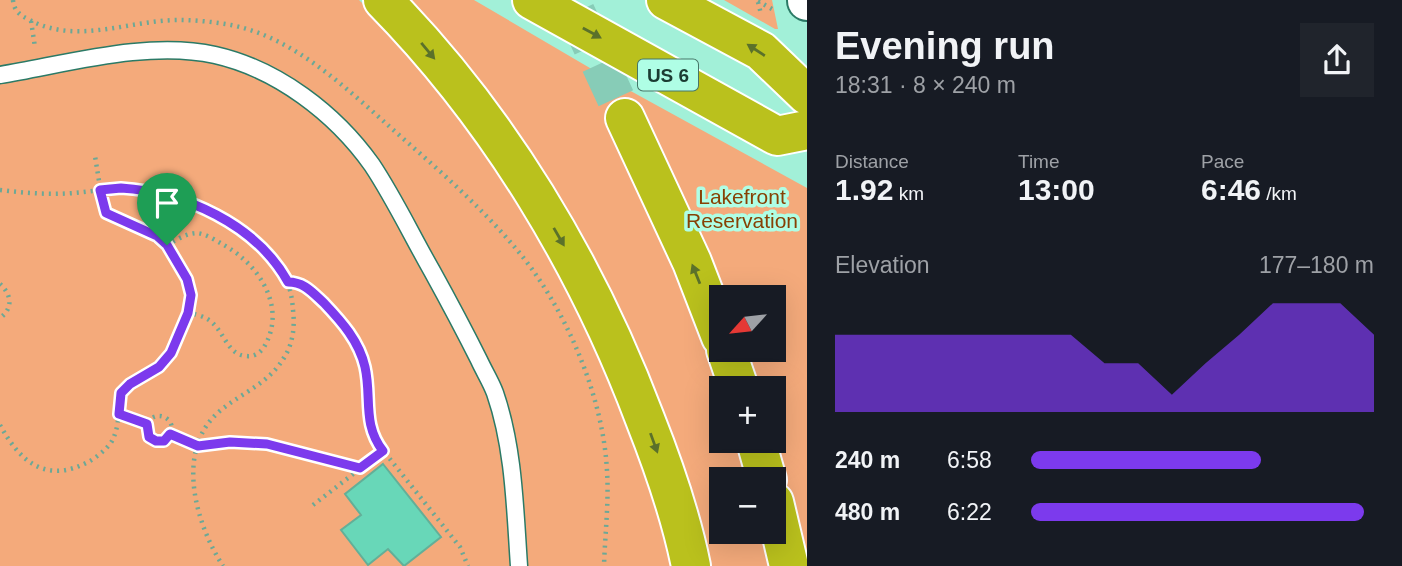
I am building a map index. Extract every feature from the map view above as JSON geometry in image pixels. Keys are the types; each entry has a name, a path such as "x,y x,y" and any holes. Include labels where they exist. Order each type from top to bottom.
{"highway":[{"path":"383,0 487,125 522,176 569,254 637,398 673,500 691,566"},
{"name":"US 6","path":"532,0 777,136 807,130"},
{"path":"666,0 761,51 807,95"},
{"path":"625,118 692,262 709,306"},
{"path":"784,544 789,566"}],"lane":[{"path":"0,75 141,51 166,49 212,54 244,62 269,74 325,114 350,138 372,166 455,312 495,393 512,467 519,566"}],"path":[{"path":"13,0 13,6 19,15"},
{"path":"757,0 795,3"},
{"path":"0,425 22,457 37,467 57,472 77,468 94,459 110,444 119,424 121,393 130,384 159,367 171,353 188,313 191,295 187,279 167,245 157,236 106,213 95,156"},
{"path":"0,190 30,194 121,188 152,190 212,212 253,241 278,264 292,294 294,320 286,355 265,381 221,410 208,423 198,446 194,467 194,495 204,530 223,566"},
{"path":"167,245 183,236 197,233 211,237 246,260 267,290 273,325 261,351 253,356 242,356 234,352 210,320 188,313"},
{"path":"288,282 297,282 308,288 340,320 360,349 368,385 369,421 374,439 460,547 468,566"},
{"path":"0,284 10,298 10,306 0,318"},
{"path":"119,414 147,424"},
{"path":"152,418 164,418 170,423 170,434 160,442 152,440 147,433 147,424 152,418"},
{"path":"170,434 198,446 230,442 267,444 360,468"},
{"path":"313,505 383,451"}],"green space":[{"path":"0,0 359,0 387,27 493,157 566,281 636,436 674,566 0,566"},
{"name":"Lakefront Reservation","path":"403,0 474,0 607,78 807,188 807,566 786,491 786,467 779,467 775,453 786,453 786,376 751,376 746,362 786,362 786,285 709,285 709,308 699,315 709,348 709,362 713,362 717,376 709,376 709,453 745,453 750,467 709,467 709,544 770,544 776,566 707,566 692,507"},
{"path":"724,0 772,0 778,29 775,29"}],"building":[{"path":"383,464 441,537 404,566 388,549 368,565 341,530 361,515 345,494"}],"tunnel":[{"path":"576,12 625,118"}],"route":[{"path":"100,190 152,190 191,202 212,212 253,241 278,264 288,282 297,282 308,288 340,320 359,350 368,385 369,421 374,439 383,451 360,468 267,444 230,442 198,446 170,434 160,442 149,437 147,424 119,414 121,393 130,384 159,367 171,353 188,313 191,295 187,279 167,245 138,226 106,213 100,190"}]}
